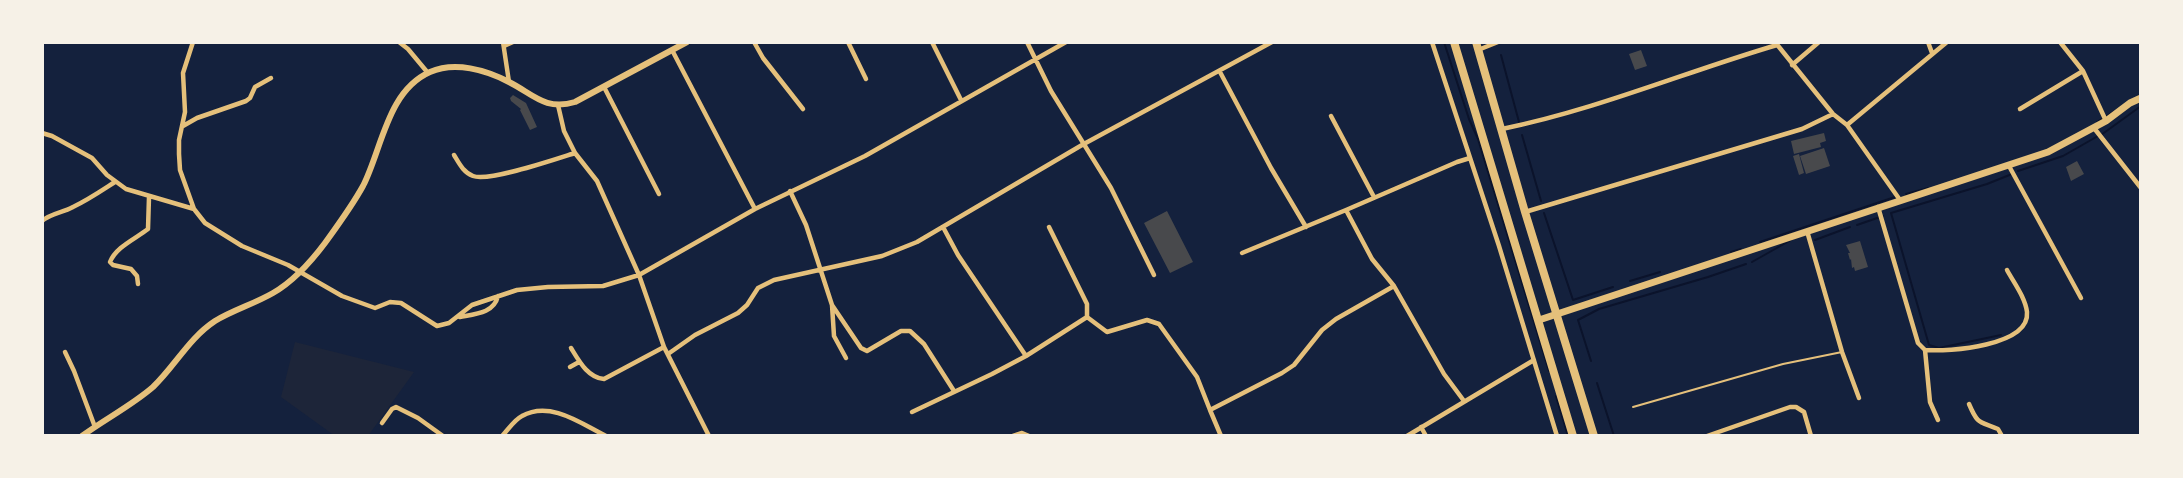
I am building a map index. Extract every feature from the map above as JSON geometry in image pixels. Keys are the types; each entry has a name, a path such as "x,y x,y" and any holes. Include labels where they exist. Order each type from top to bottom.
{"highway":[{"path":"1454,42 1573,436"},
{"path":"1477,46 1594,436"}],"main road":[{"path":"1539,320 2048,153 2106,121 2130,103 2141,98"}],"street":[{"path":"193,42 183,73 185,112 179,140 180,170 194,209 205,223 225,237 288,266 342,296 370,307 390,302 401,303 437,326 449,323 472,305 498,296 531,288 603,286 639,275 755,209 865,156 1066,42"},
{"path":"399,42 428,73"},
{"path":"509,82 504,44 513,42"},
{"path":"82,436 153,386 188,345 216,321 273,293 300,273 323,245 362,188 391,115 401,97 428,73 443,67 468,68 509,82 544,102 558,105 575,102 687,42"},
{"path":"754,42 763,58 803,109"},
{"path":"848,42 866,79"},
{"path":"932,42 961,100"},
{"path":"1026,42 1082,145 1111,188 1154,275"},
{"path":"668,354 695,336 738,313 759,288 774,280 882,256 917,242 1082,145 1272,42"},
{"path":"1432,42 1557,436"},
{"path":"1477,46 1498,42"},
{"path":"1792,65 1819,42"},
{"path":"1928,42 1932,53"},
{"path":"1847,125 1947,42"},
{"path":"2061,42 2083,71 2106,121"},
{"path":"1502,129 1551,117 1776,43 1833,114 1847,125 1900,200"},
{"path":"672,50 755,209"},
{"path":"2020,109 2083,71"},
{"path":"1220,72 1271,168 1306,227"},
{"path":"183,126 197,118 246,101 255,87 271,78"},
{"path":"604,87 659,194"},
{"path":"558,105 564,131 575,153 597,181 639,275 664,347 709,436"},
{"path":"1525,212 1802,129 1833,114"},
{"path":"1331,116 1374,197"},
{"path":"2094,128 2141,188"},
{"path":"42,133 92,158 115,182 126,189 194,209"},
{"path":"454,155 463,170 478,177 527,167 575,153"},
{"path":"1242,253 1470,158"},
{"path":"2009,166 2081,298"},
{"path":"42,221 48,215 70,209 89,199 115,182"},
{"path":"790,191 806,225 821,269 832,304 834,336 846,358"},
{"path":"138,284 137,276 131,269 113,265 110,259 123,246 148,229 148,197"},
{"path":"1878,207 1918,343 1925,350 1930,402 1938,420"},
{"path":"1346,210 1372,259 1394,286 1444,374 1464,401"},
{"path":"943,227 958,255 1026,356"},
{"path":"1049,227 1087,304 1087,317"},
{"path":"1807,231 1842,352 1859,398"},
{"path":"1925,350 1968,348 2000,341 2016,334 2026,323 2027,313 2024,300 2007,270"},
{"path":"1210,410 1294,365 1322,330 1336,319 1394,286"},
{"path":"457,318 490,309 496,303 498,296"},
{"path":"832,304 852,336 865,351 901,332 910,331 924,344 954,391"},
{"path":"912,412 992,375 1087,317"},
{"path":"1087,317 1107,332 1147,320 1159,324 1197,376 1221,436"},
{"path":"571,348 579,362 596,379 604,379 664,347"},
{"path":"65,352 95,428"},
{"path":"1407,436 1534,360"},
{"path":"570,367 579,362"},
{"path":"1542,387 1556,382"},
{"path":"1969,404 1982,424 1998,429 2002,436"},
{"path":"382,423 396,407 418,418 443,436"},
{"path":"1707,436 1790,407 1796,407 1804,412 1811,436"},
{"path":"502,436 524,415 547,411 567,416 606,436"},
{"path":"1421,427 1426,436"},
{"path":"1013,436 1022,433 1029,436"}],"lane":[{"path":"1633,407 1783,364 1842,352"}],"shaded area":[{"path":"295,342 414,372 368,436 335,436 281,397"}],"building":[{"path":"1641,50 1647,66 1635,70 1629,54"},
{"path":"513,95 526,103 537,127 530,130 521,109 511,101 510,98"},
{"path":"1824,133 1826,141 1820,143 1821,147 1794,154 1791,141"},
{"path":"1824,148 1830,166 1806,174 1800,156"},
{"path":"1799,154 1804,173 1799,175 1793,156"},
{"path":"2077,161 2084,174 2071,181 2066,167"},
{"path":"1167,211 1193,262 1170,273 1144,223"},
{"path":"1860,241 1868,267 1855,271 1854,267 1852,268 1848,253 1850,253 1846,245"}],"waterway":[{"path":"1444,42 1469,119 1478,139 1549,371"},
{"path":"1501,55 1519,122"},
{"path":"2101,135 2141,106"},
{"path":"2097,122 2118,109"},
{"path":"1522,135 1541,201"},
{"path":"2018,171 2063,156 2098,136"},
{"path":"2001,335 1939,348 1929,345 1891,213 1987,184 2012,174"},
{"path":"1906,194 1928,188"},
{"path":"1760,242 1898,196"},
{"path":"1544,213 1573,300 1613,287"},
{"path":"1857,225 1883,216"},
{"path":"1815,240 1850,227"},
{"path":"1752,262 1791,240"},
{"path":"1731,252 1741,249"},
{"path":"1591,361 1578,320 1599,309 1746,264"},
{"path":"1630,281 1660,272"},
{"path":"1597,383 1614,436"},
{"path":"1556,396 1568,436"}]}
